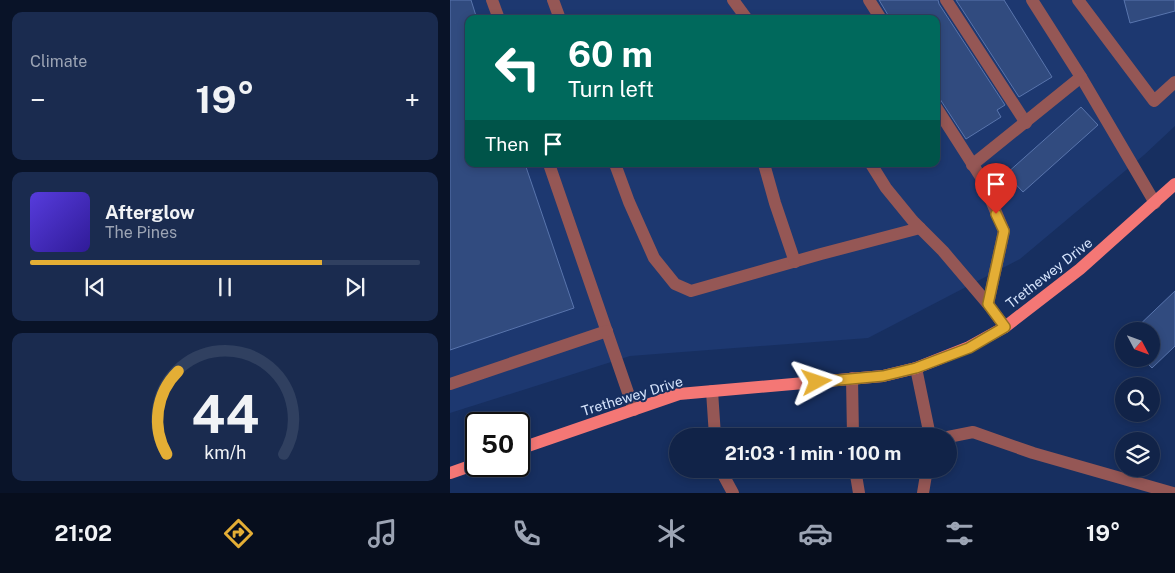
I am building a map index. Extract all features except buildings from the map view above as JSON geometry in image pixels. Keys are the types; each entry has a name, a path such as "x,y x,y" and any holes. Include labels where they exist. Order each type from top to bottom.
{"main road":[{"name":"Trethewey Drive","path":"530,445 679,394 883,376 916,368 969,348 1005,327 1080,270 1175,184"},
{"path":"450,473 465,468"}],"street":[{"path":"492,0 498,15"},
{"path":"553,0 559,15"},
{"path":"733,0 744,15"},
{"path":"869,0 878,15"},
{"path":"946,0 1026,123"},
{"path":"1032,0 1081,77 1154,203"},
{"path":"1078,0 1154,101 1175,82"},
{"path":"972,165 1081,77"},
{"path":"940,114 982,179 1004,231 988,304"},
{"path":"550,167 634,410"},
{"path":"616,167 629,202 654,258 675,284 692,291 920,228"},
{"path":"765,167 774,203 795,262"},
{"path":"873,167 886,188 920,228 943,251 1005,327"},
{"path":"450,384 607,331"},
{"path":"916,368 928,428"},
{"path":"852,378 852,428"},
{"path":"712,392 714,428"},
{"path":"957,435 973,432 1033,453 1173,493"},
{"path":"725,478 733,493"},
{"path":"857,478 859,493"},
{"path":"923,493 926,478"}],"shaded area":[{"path":"450,0 1175,0 1175,126 1144,155 1020,259 868,338 630,356 450,413"}],"route":[{"path":"817,382 883,376 916,368 969,348 1005,327 988,304 1004,231 996,214"}]}
